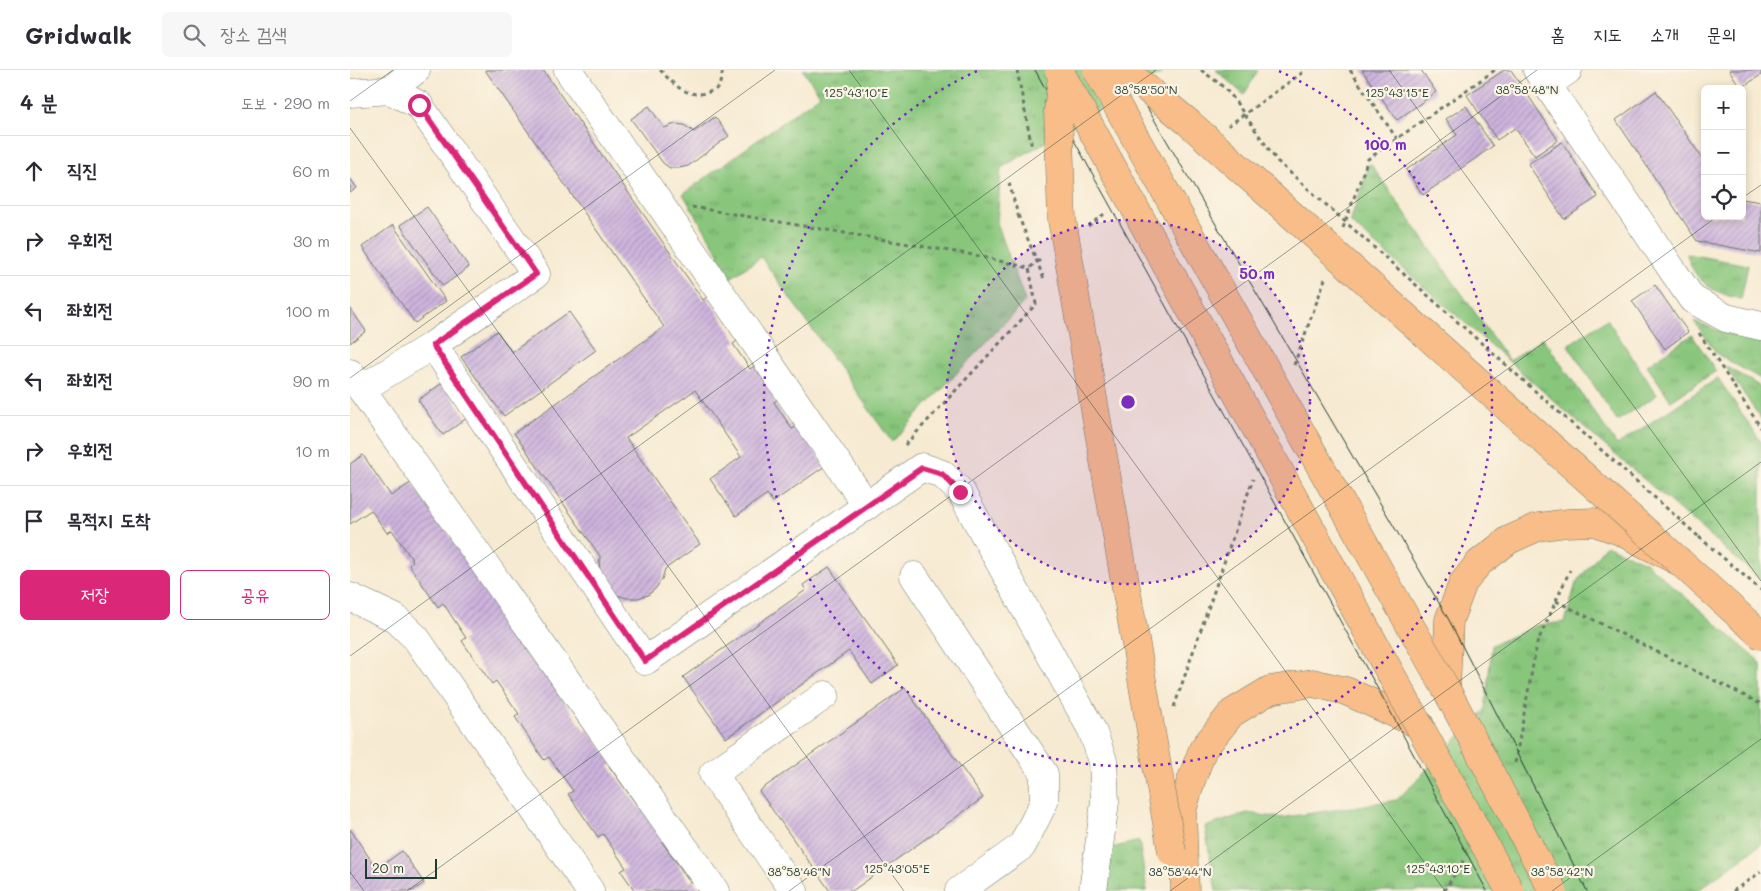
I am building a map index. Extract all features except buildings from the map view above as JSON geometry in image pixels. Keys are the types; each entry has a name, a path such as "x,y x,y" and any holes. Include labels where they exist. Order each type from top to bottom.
{"highway":[{"path":"1098,70 1446,689 1553,891"},
{"path":"1124,70 1197,130 1761,636"},
{"path":"1060,73 1510,891"},
{"path":"1060,73 1058,111 1062,220 1172,852 1184,891"},
{"path":"1446,689 1448,620 1463,583 1479,563 1510,540 1538,527 1568,522 1594,522 1620,531 1680,562"},
{"path":"1184,891 1182,811 1203,749 1232,713 1270,690 1313,683 1346,691 1389,709 1420,725"}],"street":[{"path":"390,90 416,70"},
{"path":"568,70 867,506"},
{"path":"1550,75 1692,299 1726,318 1761,326"},
{"path":"350,93 390,90 419,105 536,274 433,345 356,381 715,891"},
{"path":"433,345 645,661 922,468 942,474 960,492 1092,730 1103,761 1105,802 1093,891"},
{"path":"914,576 1044,774 1044,802 1022,846 959,891"},
{"path":"350,597 395,618 416,638 590,891"},
{"path":"794,891 713,774 825,694"}],"path":[{"path":"660,70 681,90 704,95 719,87 723,70"},
{"path":"1201,70 1231,95 1277,161 1761,590"},
{"path":"1350,70 1397,139"},
{"path":"1009,183 1018,215"},
{"path":"657,201 979,256 1029,268 1036,304 904,446"},
{"path":"1692,299 1688,318 1761,428"},
{"path":"1514,770 1537,643 1570,570"},
{"path":"1556,601 1761,704"},
{"path":"1444,891 1465,860"},
{"path":"1733,891 1761,872"}],"green space":[{"path":"803,70 1167,70 1001,168 997,223 1025,301 892,442 761,257 722,284 708,263 720,255 683,194 820,95"},
{"path":"1216,70 1258,70 1244,95"},
{"path":"1370,163 1509,361 1543,338 1617,445 1718,378 1761,442 1761,580 1610,450 1350,222"},
{"path":"1687,254 1748,265 1741,299 1722,294 1706,285 1694,272"},
{"path":"1607,319 1657,395 1617,421 1568,345"},
{"path":"1694,321 1721,332 1761,341 1761,379 1717,354"},
{"path":"1692,335 1716,371 1671,401 1647,365"},
{"path":"1725,366 1761,387 1761,419"},
{"path":"1606,545 1645,562 1761,663 1761,844 1697,891 1216,891 1205,827 1247,813 1281,818 1397,800 1485,710 1492,645 1538,625 1565,622 1576,583"},
{"path":"1139,841 1147,891 1106,891 1111,848"}],"tram line":[{"path":"1035,70 1389,709 1487,891"},
{"path":"1125,70 1449,620 1587,891"}],"route":[{"path":"419,105 536,274 433,345 645,661 922,468 942,474 960,492"}]}
